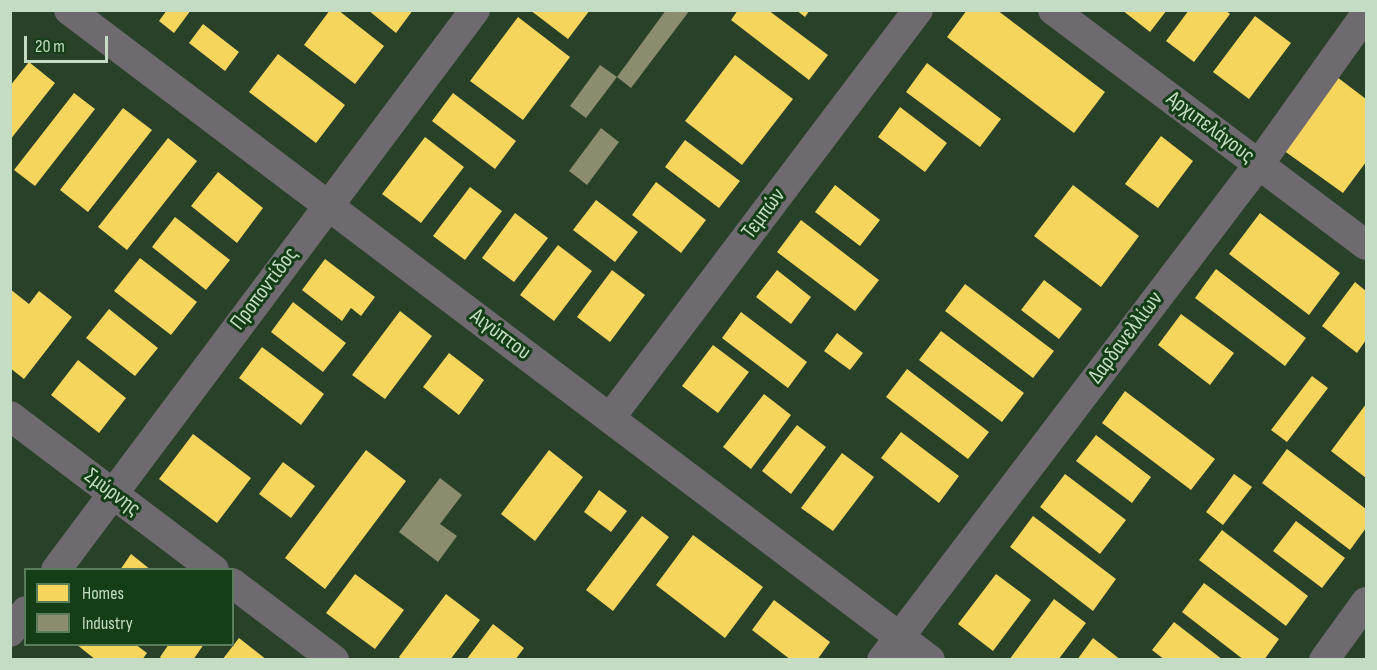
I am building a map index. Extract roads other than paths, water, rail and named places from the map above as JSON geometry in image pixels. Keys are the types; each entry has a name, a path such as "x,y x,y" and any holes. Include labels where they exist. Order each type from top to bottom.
{"street":[{"name":"Αιγύπτου","path":"69,10 930,660"},
{"name":"Προποντίδος","path":"57,568 475,10"},
{"name":"Τεμπών","path":"610,418 918,10"},
{"name":"Αρχιπελάγους","path":"1053,10 1366,245"},
{"name":"Δαρδανελλίων","path":"882,660 1258,164 1366,14"},
{"name":"Σμύρνης","path":"10,416 211,568"},
{"path":"234,585 334,660"},
{"path":"1324,660 1366,602"},
{"path":"10,632 24,614"}]}
